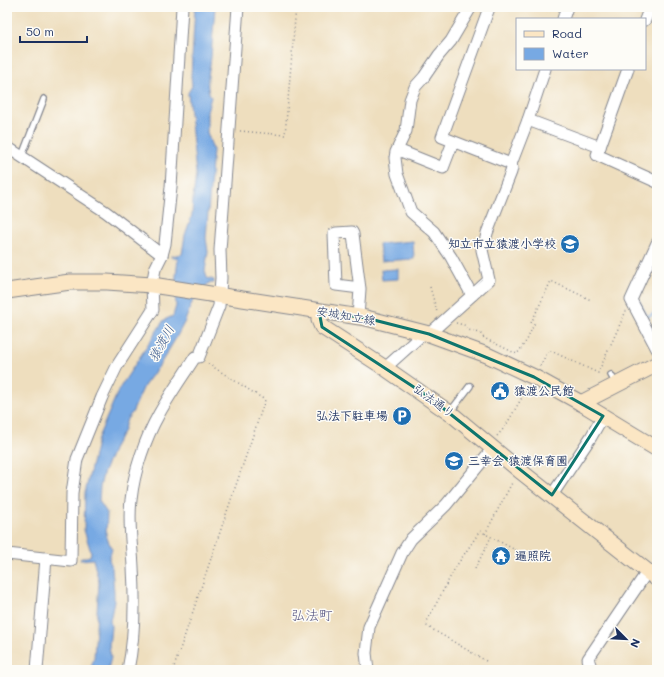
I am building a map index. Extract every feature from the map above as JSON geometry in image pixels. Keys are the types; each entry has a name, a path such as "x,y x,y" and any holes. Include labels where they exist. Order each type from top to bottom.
{"main road":[{"name":"安城知立線","path":"7,291 70,282 107,282 155,285 358,317 426,334 487,355 534,377 581,403 657,449"},
{"name":"弘法通り","path":"319,311 319,320 322,327 385,368 422,397 450,412 519,470 652,575"},
{"path":"581,403 613,380 657,364"}],"street":[{"path":"7,554 71,561 72,493 77,459 117,366 153,310 155,269 162,255 165,244 171,187 182,7"},
{"path":"128,670 132,641 134,601 130,531 131,500 141,452 158,414 195,357 199,357 219,306 216,295 221,278 220,250 238,7"},
{"path":"471,7 451,40 415,87 410,100 406,131 396,152 396,166 411,212 434,232 451,257 472,295"},
{"path":"488,7 489,8 442,137 511,164"},
{"path":"563,18 567,7"},
{"path":"646,18 650,7"},
{"path":"385,368 489,280 482,250 486,233 511,172 511,164 545,70"},
{"path":"628,70 597,155 657,182"},
{"path":"528,120 600,147"},
{"path":"398,150 443,168 453,142"},
{"path":"7,147 106,212 162,255"},
{"path":"358,317 360,288 353,234 352,232 336,233 334,234 334,251 336,285 360,288"},
{"path":"657,243 631,300 657,349"},
{"path":"552,495 592,437 603,416"},
{"path":"368,670 366,653 369,627 402,553 411,539 446,505 491,446"},
{"path":"37,670 46,558"},
{"path":"592,670 588,659 652,575"}],"lane":[{"path":"22,156 44,99"},
{"path":"450,412 470,386"}],"path":[{"path":"229,130 285,135 296,7"},
{"path":"451,321 464,325 468,330 480,333 484,338 517,354 527,340 534,324 531,323 551,281 592,300"},
{"path":"491,446 505,427 549,350 598,373 631,300"},
{"path":"173,670 265,400 199,357"},
{"path":"485,534 519,470"},
{"path":"486,661 425,625 455,568 480,531 519,552"},
{"path":"476,569 491,537"}],"highlighted area":[{"path":"319,311 366,318 429,334 534,377 603,416 552,495 429,397 322,327"}],"water":[{"name":"猿渡川","path":"195,7 215,7 208,77 208,88 211,97 207,112 207,132 213,150 206,238 208,252 205,271 207,278 214,280 214,283 209,283 193,300 185,321 176,338 159,366 144,386 132,413 127,419 123,432 115,445 103,474 99,501 107,513 106,536 112,549 109,559 112,568 114,592 114,601 110,621 111,627 109,646 111,657 108,670 90,670 94,658 99,582 93,559 80,560 81,558 90,556 91,552 84,530 85,493 98,438 119,389 164,320 173,316 176,306 175,285 178,259 171,256 182,254 185,235 192,215 196,174 188,93 192,86 191,76"},
{"path":"413,241 414,259 381,261 379,244"},
{"path":"398,269 398,279 382,280 381,270"}],"waterway":[{"path":"638,300 647,317 657,312"}],"place":[{"name":"知立市立猿渡小学校","path":"570,244"},
{"name":"猿渡公民館","path":"500,391"},
{"name":"弘法下駐車場","path":"402,416"},
{"name":"三幸会 猿渡保育園","path":"454,461"},
{"name":"遍照院","path":"501,556"}],"district":[{"name":"弘法町","path":"312,615"}]}
